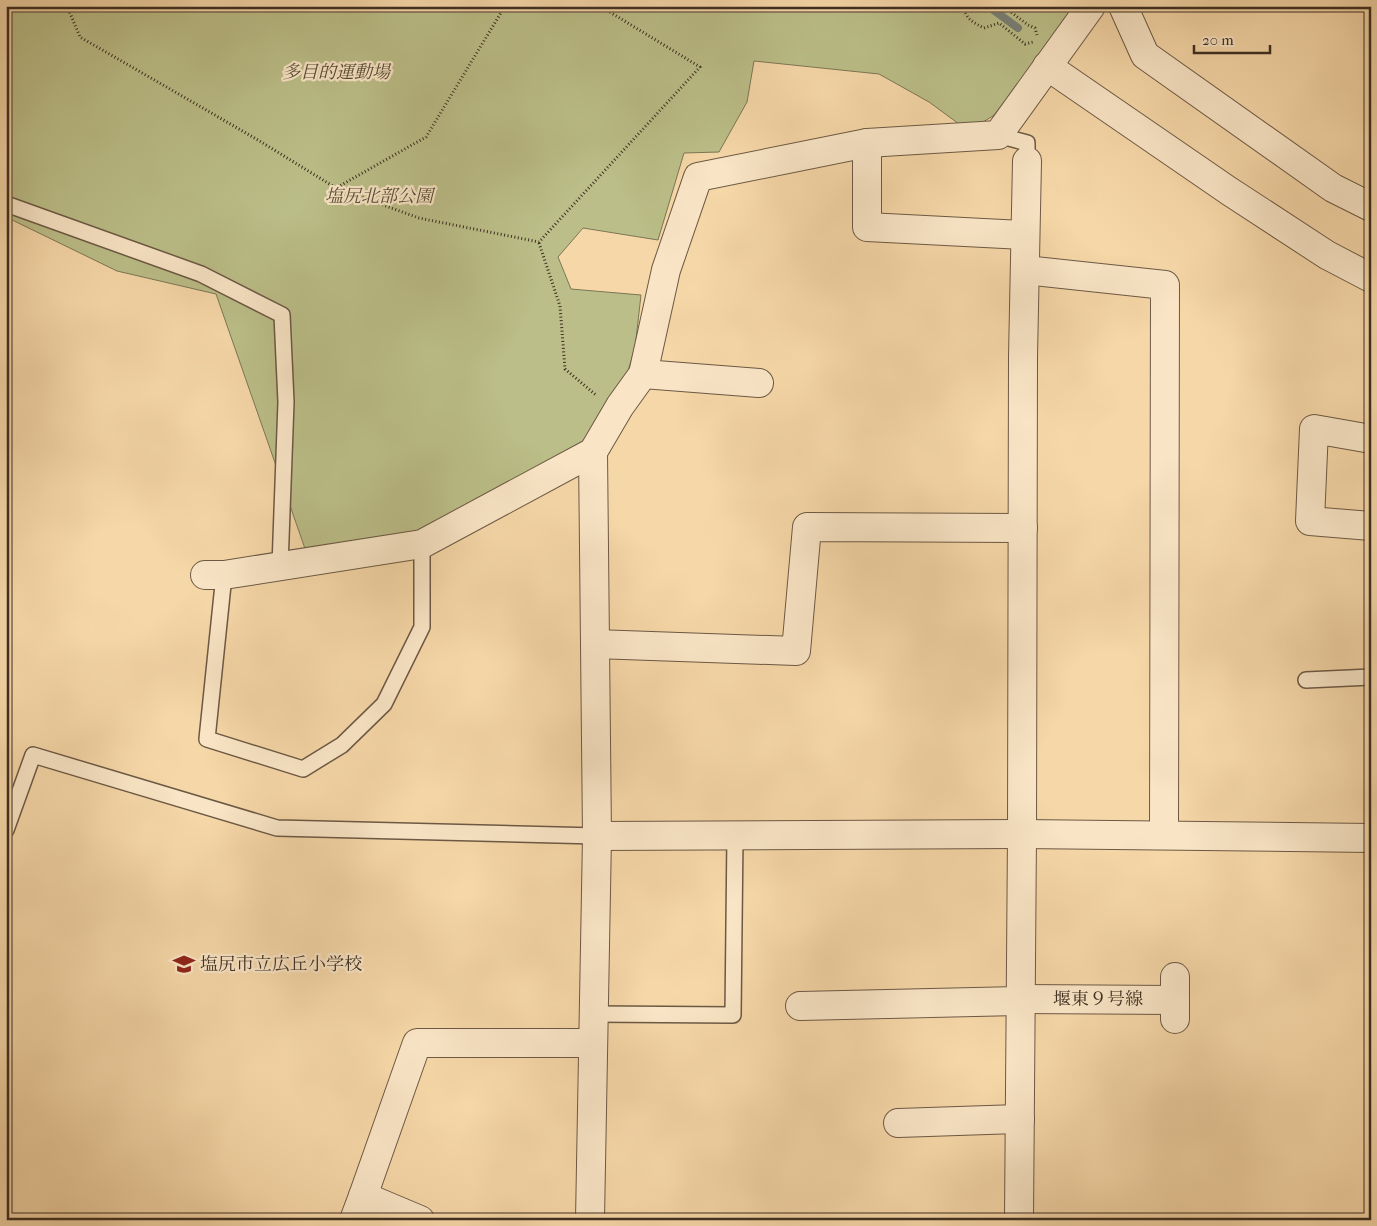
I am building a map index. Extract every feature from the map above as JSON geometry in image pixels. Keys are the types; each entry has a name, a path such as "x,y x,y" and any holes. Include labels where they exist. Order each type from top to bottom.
{"street":[{"path":"590,1220 596,836 593,452 620,406 643,374 666,270 698,177 867,144 998,135 1091,6"},
{"path":"1123,6 1145,55 1333,188 1371,207"},
{"path":"1047,66 1229,191 1319,250 1371,278"},
{"path":"867,144 867,227 1024,235"},
{"path":"1018,1220 1022,834 1023,358 1026,161"},
{"path":"1025,270 1165,285 1164,836"},
{"path":"643,374 758,384"},
{"path":"1371,439 1314,429 1310,521 1371,526"},
{"path":"215,575 422,544 593,452"},
{"path":"595,644 796,651 807,527 1023,528"},
{"path":"596,836 1022,834 1371,838"},
{"name":"堰東９号線","path":"800,1006 1021,1000 1175,999"},
{"path":"420,1220 358,1208 417,1043 593,1043"},
{"path":"898,1123 1020,1120"}],"lane":[{"path":"998,135 1027,142 1026,161"},
{"path":"6,204 201,274 282,315 286,402 280,566"},
{"path":"215,575 207,739 303,769 342,745 384,704 422,627 422,544"},
{"path":"1306,680 1371,678"},
{"path":"6,830 33,755 277,828 596,836"},
{"path":"593,1014 733,1015 735,835"}],"path":[{"path":"67,6 80,36 336,188 418,218 539,242"},
{"path":"336,188 426,137 505,6"},
{"path":"539,242 700,67 600,6"},
{"path":"964,6 964,14 973,23 984,28 999,22 1025,44 1034,42 1038,34 1035,28 1003,6"},
{"path":"539,242 560,306 565,369 602,400"}],"green space":[{"name":"塩尻北部公園","path":"6,6 1082,6 993,116 978,125 959,124 929,102 879,74 754,61 747,102 719,152 684,153 658,240 583,228 558,257 571,289 641,295 635,348 621,394 589,444 447,541 309,560 216,294 117,271 6,217 6,68 11,39 6,39"}],"waterway":[{"path":"988,6 1018,28"}],"place":[{"name":"塩尻市立広丘小学校","path":"184,964"}],"park label":[{"name":"多目的運動場","path":"336,72"}]}
